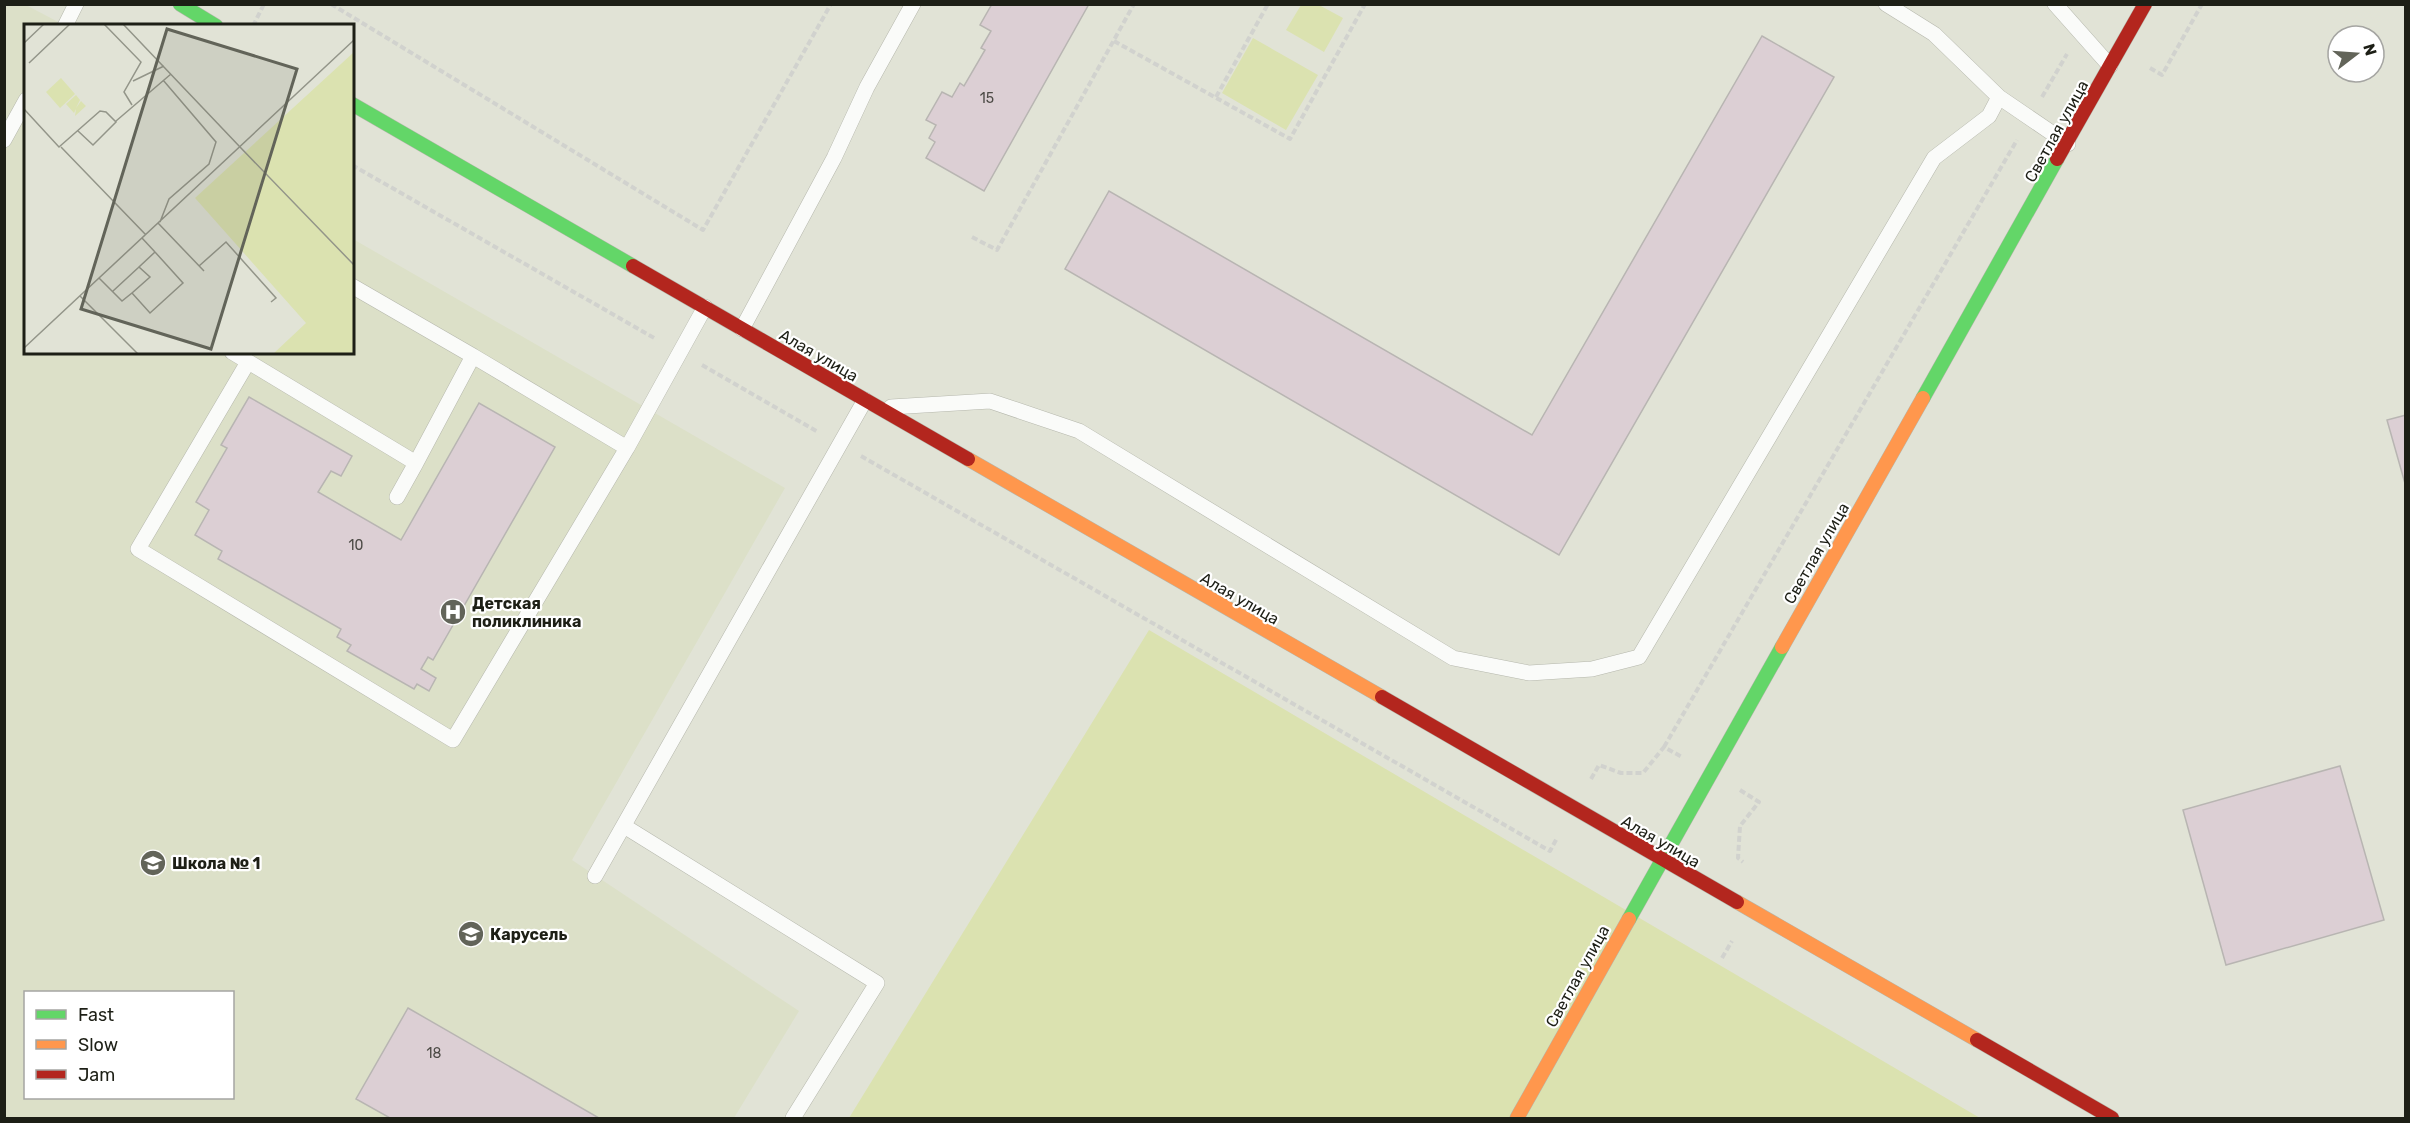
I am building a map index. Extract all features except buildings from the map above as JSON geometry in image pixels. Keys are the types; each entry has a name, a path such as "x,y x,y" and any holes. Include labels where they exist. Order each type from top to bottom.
{"main road":[{"path":"180,4 213,24"},
{"name":"Светлая улица","path":"1517,1119 2145,4"},
{"name":"Алая улица","path":"354,105 2112,1119"}],"lane":[{"path":"66,24 76,4"},
{"path":"742,329 834,158 867,87 913,4"},
{"path":"1886,4 1934,34 1999,97 2068,144"},
{"path":"2055,4 2110,66"},
{"path":"879,408 990,401 1079,430 1453,658 1529,673 1592,669 1639,657 1934,158 1989,116 1999,97"},
{"path":"4,140 24,104"},
{"path":"354,287 627,448"},
{"path":"248,362 138,549 453,740 627,448 705,307"},
{"path":"235,354 416,463"},
{"path":"397,497 473,356"},
{"path":"595,876 865,400"},
{"path":"624,826 877,983 794,1119"}],"path":[{"path":"254,24 264,4"},
{"path":"331,4 703,230 831,4"},
{"path":"972,237 997,250 1134,4"},
{"path":"1216,98 1268,4"},
{"path":"1114,40 1290,139 1363,5"}],"shaded area":[{"path":"24,4 62,24 24,24 24,354 354,354 354,240 785,488 572,860 799,1011 734,1118 5,1118 4,5"}],"green space":[{"path":"1301,5 1319,5 1343,18 1324,52 1286,30"},
{"path":"1253,38 1318,75 1286,130 1222,93"},
{"path":"1149,630 1980,1118 849,1118"}],"traffic: fast":[{"path":"180,4 213,24"},
{"path":"354,105 633,266"},
{"path":"1923,398 2057,159"},
{"path":"1629,919 1782,647"}],"traffic: slow":[{"path":"1782,647 1923,398"},
{"path":"968,459 1382,697"},
{"path":"1737,902 1977,1040"},
{"path":"1517,1118 1629,919"}],"traffic: jam":[{"path":"2057,159 2145,4"},
{"path":"633,266 968,459"},
{"path":"1382,697 1737,902"},
{"path":"1977,1040 2112,1118"}],"place":[{"name":"Детская поликлиника","path":"453,612"},
{"name":"Школа № 1","path":"153,863"},
{"name":"Карусель","path":"471,934"}]}
